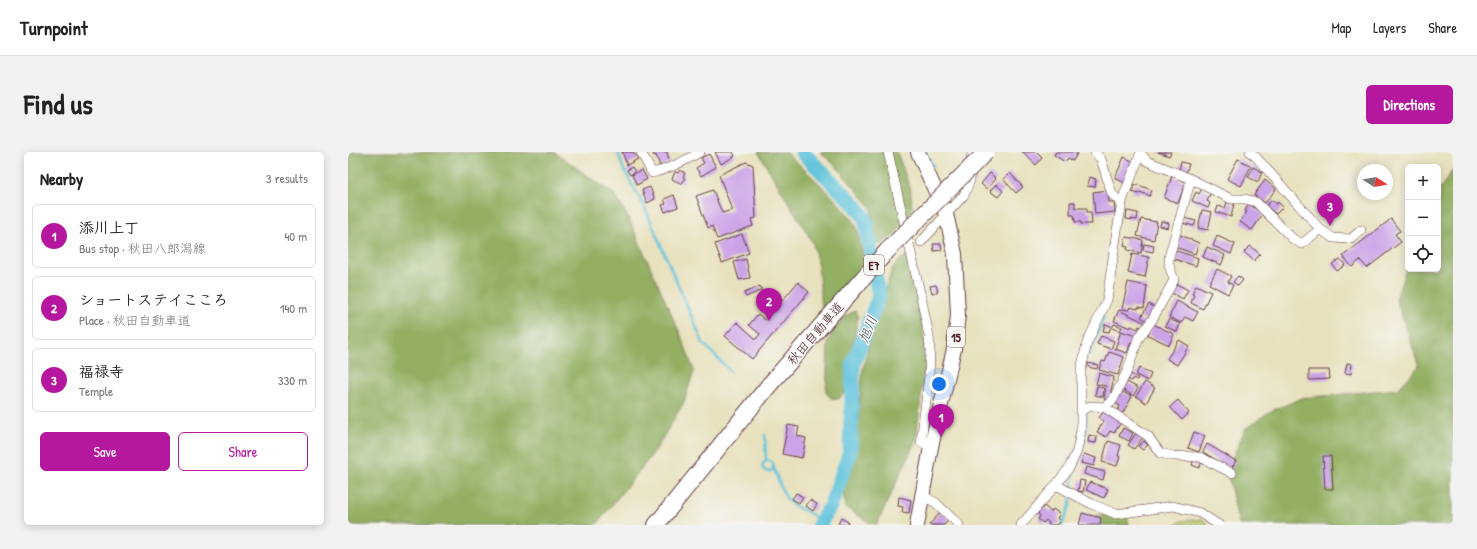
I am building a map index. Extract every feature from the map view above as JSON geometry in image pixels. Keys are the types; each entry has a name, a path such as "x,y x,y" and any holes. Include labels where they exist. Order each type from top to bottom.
{"highway":[{"name":"秋田自動車道","path":"656,525 770,384 887,251 986,152"}],"main road":[{"name":"15","path":"917,525 931,447 954,349 958,316 955,254 946,214 918,152"}],"street":[{"path":"641,152 652,173 662,171 700,152"},
{"path":"888,152 923,306 928,336 930,350 929,376 921,442 931,447"},
{"path":"921,242 964,195 970,180 972,152"},
{"path":"1096,152 1101,159 1112,194 1122,204"},
{"path":"1250,152 1320,229 1333,238 1351,239 1361,230"},
{"path":"1021,525 1069,468 1077,451 1082,430 1084,409 1081,370 1087,343 1107,300 1116,230 1122,204 1143,155 1231,199 1245,199 1256,202 1293,239 1302,244 1320,229"},
{"path":"1084,409 1104,407 1113,400 1128,369 1138,339 1152,320 1174,280 1168,257 1191,179"},
{"path":"1104,407 1148,436 1160,453 1173,456 1200,457 1232,473"},
{"path":"1056,485 1116,514 1173,506 1200,513 1219,525"},
{"path":"922,495 936,503 959,525"}],"green space":[{"path":"348,152 554,152 615,195 628,217 682,338 694,371 684,402 655,451 596,525 348,525"},
{"path":"758,152 786,152 830,194 854,221 864,260 860,271 832,307 824,311 822,308 818,266 813,243"},
{"path":"820,152 897,152 911,191 912,212 894,235 882,244 875,243 871,207 835,165"},
{"path":"1453,169 1453,525 1239,525 1227,471 1245,429 1269,412 1302,398 1398,389 1419,366 1396,299 1405,272 1441,272 1441,187"},
{"path":"906,255 920,312 926,354 916,440 877,524 870,523 845,507 843,490 855,451 862,374 866,355 893,267"},
{"path":"855,311 858,317 844,393 839,399 831,398 826,393 828,341 835,328 845,316"},
{"path":"1097,515 1127,515 1129,525 1099,525"},
{"path":"1203,519 1208,525 1176,525 1181,521"}],"building":[{"path":"622,152 633,152 638,159 627,165"},
{"path":"653,152 667,152 670,163 660,166 656,155 654,156"},
{"path":"715,152 733,152 735,156 721,164"},
{"path":"1022,152 1036,152 1042,158 1036,165"},
{"path":"1056,152 1078,152 1073,161 1068,158 1065,162 1054,155"},
{"path":"1158,152 1171,152 1169,156"},
{"path":"709,154 716,167 701,176 696,168 704,163 701,158"},
{"path":"1124,157 1134,162 1125,183 1115,178"},
{"path":"1238,159 1251,166 1241,186 1227,179"},
{"path":"746,162 753,165 756,218 751,219 753,226 717,239 712,226 708,228 696,196 713,190 722,213 732,210 719,175"},
{"path":"1181,162 1189,164 1186,173 1179,170"},
{"path":"632,167 635,172 630,175 627,170"},
{"path":"1253,167 1262,172 1258,182 1248,177"},
{"path":"642,170 647,179 637,185 632,175"},
{"path":"680,170 685,173 683,177 685,178 682,184 672,179 675,172 678,173"},
{"path":"990,173 996,179 987,189 981,184"},
{"path":"1010,173 1023,187 1016,193 1003,179"},
{"path":"1172,176 1186,182 1178,203 1164,198"},
{"path":"1089,177 1096,179 1095,187 1087,186"},
{"path":"1265,180 1276,189 1265,203 1254,195"},
{"path":"996,184 1003,191 998,197 990,191"},
{"path":"1135,184 1152,190 1150,196 1140,192 1139,194 1132,192"},
{"path":"650,187 655,199 647,203 642,190"},
{"path":"1202,188 1211,192 1207,201 1210,203 1208,208 1192,201 1196,192 1199,194"},
{"path":"1108,190 1109,202 1114,202 1115,212 1095,214 1093,192"},
{"path":"674,195 678,207 665,212 662,205 666,204 664,199"},
{"path":"1272,200 1277,204 1278,202 1283,207 1276,214 1266,206"},
{"path":"1070,202 1075,202 1075,208 1087,208 1087,212 1091,212 1092,224 1081,224 1081,222 1075,222 1074,215 1070,215"},
{"path":"1227,202 1234,204 1231,217 1216,212 1218,206 1225,208"},
{"path":"1249,204 1263,214 1252,230 1240,222 1247,212 1245,211"},
{"path":"1202,210 1212,212 1208,230 1198,228"},
{"path":"1127,211 1138,213 1137,220 1126,219"},
{"path":"1184,218 1196,221 1194,226 1182,223"},
{"path":"1141,219 1157,222 1154,240 1137,236"},
{"path":"1391,219 1400,231 1395,234 1401,242 1367,268 1360,260 1352,267 1343,256"},
{"path":"1161,221 1169,223 1168,228 1160,226"},
{"path":"742,234 749,253 722,263 715,244"},
{"path":"1180,235 1199,243 1195,254 1175,247"},
{"path":"1217,236 1235,244 1231,254 1213,246"},
{"path":"1126,237 1143,240 1141,253 1127,250 1128,247 1124,246"},
{"path":"933,244 941,244 942,250 934,251"},
{"path":"1144,244 1154,246 1153,252 1143,250"},
{"path":"1250,246 1260,254 1254,261 1244,252"},
{"path":"1207,247 1225,255 1221,265 1203,257"},
{"path":"1174,250 1198,258 1196,266 1171,258"},
{"path":"1132,254 1149,257 1145,277 1128,273"},
{"path":"746,259 750,278 739,280 734,262"},
{"path":"1340,259 1345,265 1337,271 1332,264"},
{"path":"1217,269 1231,276 1228,282 1233,285 1228,294 1209,284"},
{"path":"1238,276 1243,280 1238,286 1233,282"},
{"path":"798,282 809,292 752,359 725,336 737,322 756,339 760,334 749,325 758,314 765,320 772,312 766,307 775,297 781,302"},
{"path":"1128,282 1147,286 1144,308 1138,307 1138,309 1130,307 1129,310 1122,309"},
{"path":"1175,283 1188,290 1183,299 1170,292"},
{"path":"936,285 938,292 932,293 930,286"},
{"path":"1196,285 1211,292 1203,309 1191,303 1194,295 1192,294"},
{"path":"760,286 762,290 746,297 744,293"},
{"path":"1177,301 1198,312 1193,321 1185,317 1181,323 1169,317"},
{"path":"1149,304 1156,308 1148,322 1141,317"},
{"path":"1119,310 1146,323 1144,328 1139,326 1138,329 1131,326 1130,328 1114,321"},
{"path":"1169,319 1180,324 1177,332 1165,326"},
{"path":"1105,324 1111,326 1109,332 1103,331"},
{"path":"1114,324 1122,327 1120,331 1112,328"},
{"path":"1153,324 1174,334 1169,345 1148,335"},
{"path":"1121,331 1136,336 1134,344 1131,342 1127,353 1115,349"},
{"path":"1101,336 1114,341 1111,349 1097,344"},
{"path":"1179,340 1189,346 1177,365 1167,359"},
{"path":"1109,352 1124,357 1118,375 1099,370 1102,361 1105,362"},
{"path":"1088,363 1098,365 1097,369 1088,367"},
{"path":"1347,363 1352,364 1351,374 1345,373"},
{"path":"1139,368 1151,374 1148,381 1136,375"},
{"path":"1309,370 1329,370 1330,379 1309,380"},
{"path":"1099,373 1114,377 1109,400 1104,399 1106,386 1096,384"},
{"path":"1129,373 1138,378 1137,380 1133,378 1131,381 1126,378"},
{"path":"1127,382 1138,388 1133,396 1122,389"},
{"path":"1145,382 1155,388 1146,403 1136,396"},
{"path":"1097,386 1104,388 1103,397 1095,395"},
{"path":"1121,391 1132,397 1122,414 1117,412 1120,406 1114,402"},
{"path":"1178,400 1189,413 1182,420 1170,407"},
{"path":"1105,409 1122,421 1114,433 1110,431 1106,437 1097,432 1104,421 1099,418"},
{"path":"788,425 799,427 797,436 806,438 802,458 782,454"},
{"path":"1123,428 1133,433 1129,441 1119,436"},
{"path":"1194,432 1205,436 1199,452 1188,448"},
{"path":"1136,433 1143,437 1134,449 1128,445"},
{"path":"1089,435 1097,437 1096,443 1088,442"},
{"path":"1108,441 1121,445 1118,456 1120,457 1117,466 1102,462"},
{"path":"1144,441 1148,445 1143,450 1138,446"},
{"path":"1207,444 1236,461 1231,469 1203,452"},
{"path":"1084,454 1096,458 1094,466 1081,463"},
{"path":"1323,456 1331,456 1333,489 1325,489"},
{"path":"1194,459 1202,462 1199,468 1192,465"},
{"path":"1086,467 1105,472 1103,480 1084,474"},
{"path":"1080,480 1085,481 1083,492 1078,491"},
{"path":"1090,482 1108,489 1104,498 1086,490"},
{"path":"796,493 803,497 799,503 792,499"},
{"path":"899,497 911,500 909,513 902,512 903,507 898,506"},
{"path":"810,500 817,504 813,511 806,506"},
{"path":"1044,506 1051,512 1053,509 1060,514 1057,518 1060,521 1056,525 1048,525 1049,523 1046,520 1043,523 1038,519 1040,516 1038,513"},
{"path":"941,512 949,520 944,525 929,525"},
{"path":"1082,513 1101,518 1100,525 1079,525"},
{"path":"841,518 848,522 846,525 838,524"}],"waterway":[{"path":"618,152 623,168 644,206 703,343 730,371"},
{"name":"旭川","path":"802,152 856,206 865,218 879,296 853,364 850,452 831,505 819,525"},
{"path":"926,152 933,166"},
{"path":"1089,355 1104,317"},
{"path":"1084,440 1086,411"},
{"path":"765,435 766,461"},
{"path":"1072,490 1073,474 1081,453"},
{"path":"766,461 770,461 772,462 773,466 772,470 766,471 763,468 763,464 766,461"},
{"path":"773,465 780,486 788,501 813,516 820,523"},
{"path":"1062,525 1070,506 1071,495"}],"place":[{"name":"福禄寺","path":"1330,226"},
{"name":"ショートステイこころ","path":"769,321"},
{"name":"添川上丁","path":"941,437"}]}
